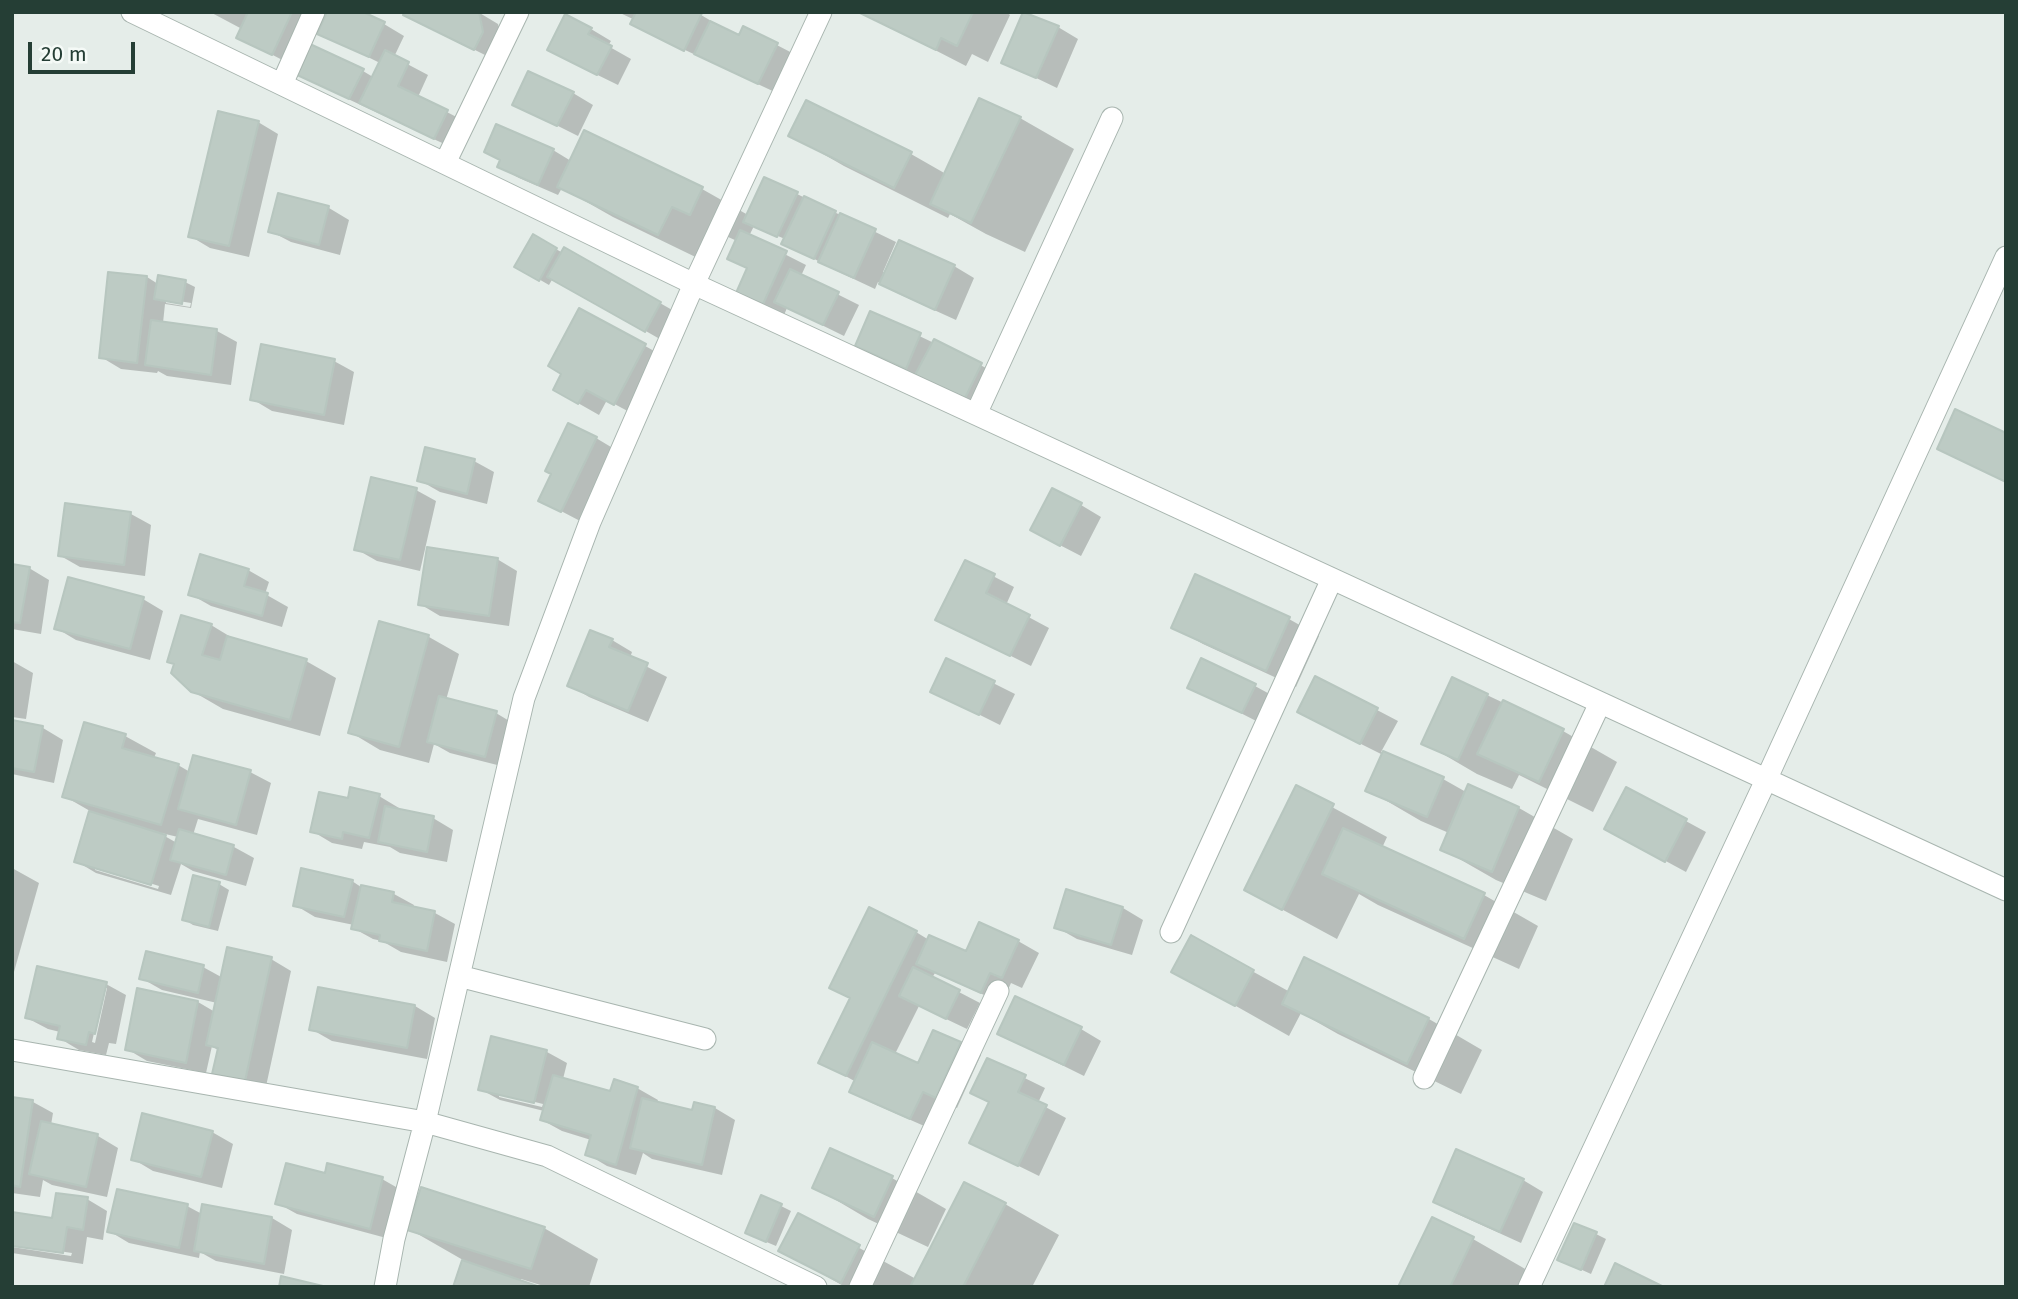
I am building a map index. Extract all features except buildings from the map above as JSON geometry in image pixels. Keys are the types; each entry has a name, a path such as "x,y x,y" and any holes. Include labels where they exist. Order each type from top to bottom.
{"street":[{"path":"132,12 694,284 2006,890"},
{"path":"282,84 314,12"},
{"path":"445,163 518,12"},
{"path":"385,1287 394,1238 425,1122 524,698 590,522 694,284 821,12"},
{"path":"976,414 1112,118"},
{"path":"1529,1287 2006,257"},
{"path":"1171,932 1332,579"},
{"path":"1423,1078 1600,703"},
{"path":"459,976 705,1039"},
{"path":"860,1287 998,991"},
{"path":"12,1050 425,1122 547,1156 816,1287"}]}
